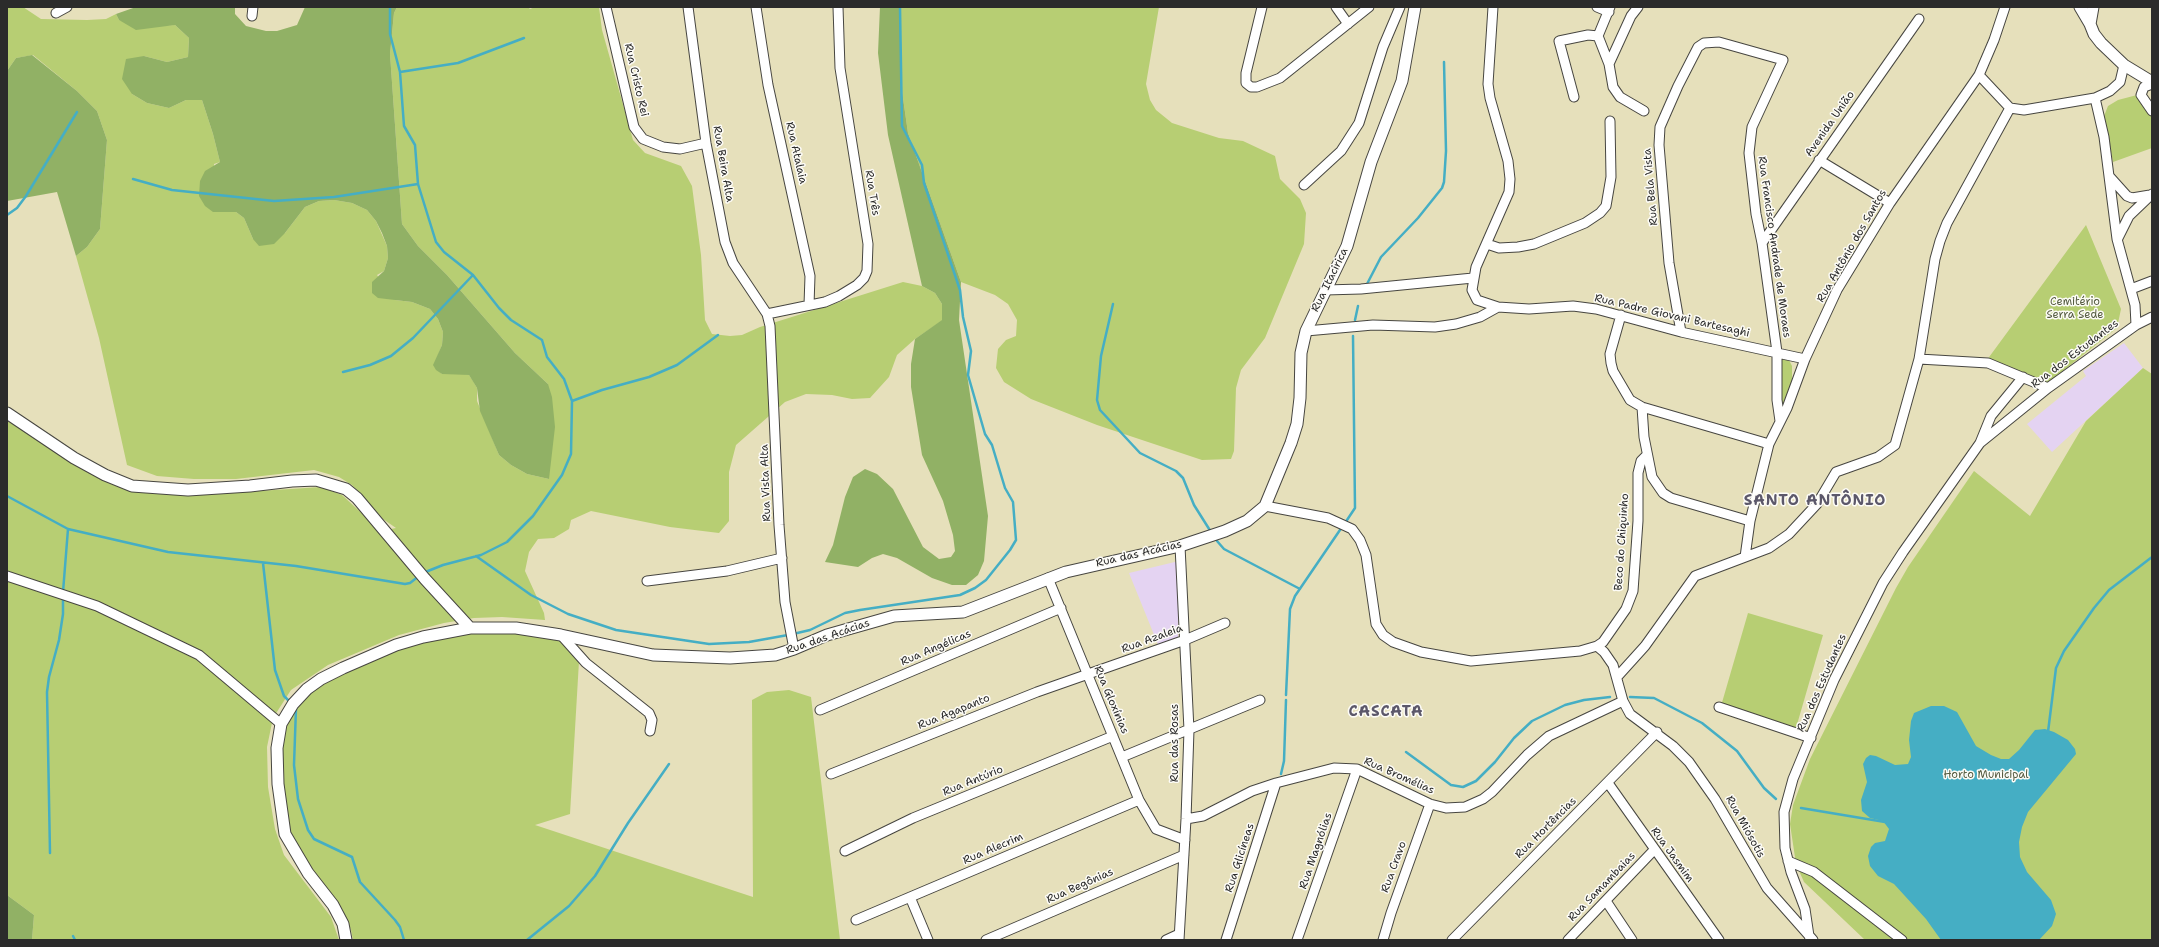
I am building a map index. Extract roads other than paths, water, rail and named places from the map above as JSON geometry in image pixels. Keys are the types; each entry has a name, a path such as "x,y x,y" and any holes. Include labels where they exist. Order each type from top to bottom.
{"street":[{"path":"56,13 67,7"},
{"name":"Rua Cristo Rei","path":"606,7 634,127 643,139 663,147 680,149 706,143"},
{"name":"Rua Beira Alta","path":"688,7 706,143 725,242 741,278 767,314"},
{"name":"Rua Atalaia","path":"756,7 768,85 809,269 809,305"},
{"name":"Rua Três","path":"767,314 832,299 857,285 864,278 868,260 868,244 840,68 838,7"},
{"path":"1262,7 1246,73 1246,83 1251,87 1257,87 1280,78 1369,7"},
{"path":"1336,7 1348,24"},
{"path":"1304,185 1341,151 1358,123 1381,54 1400,7"},
{"name":"Rua Itacirica","path":"1265,506 1291,443 1296,424 1300,398 1301,353 1306,331 1347,246 1371,162 1402,81 1415,7"},
{"path":"1326,290 1361,289 1473,278 1509,192 1510,179 1508,161 1490,98 1488,84 1493,7"},
{"path":"1597,7 1609,10 1598,36 1609,64 1615,93 1644,111"},
{"path":"1609,64 1630,16 1638,7"},
{"name":"Rua Antônio dos Santos","path":"1745,557 1750,521 1769,444 1805,359 1837,290 1890,203 1979,75 1994,40 2005,7"},
{"path":"2080,7 2101,43 2124,65 2152,83"},
{"path":"2090,24 2093,7"},
{"name":"Avenida União","path":"1762,243 1919,19"},
{"path":"1574,97 1559,41 1588,35 1598,36"},
{"name":"Rua Bela Vista","path":"1681,332 1669,263 1660,128 1678,86 1698,47 1704,43 1719,42 1784,60"},
{"name":"Rua Francisco Andrade de Moraes","path":"1780,421 1777,400 1777,352 1762,243 1756,214 1749,152 1752,127 1784,60"},
{"path":"1979,75 2010,108 2024,110 2095,98 2110,91 2120,82 2124,65"},
{"path":"2152,83 2144,87 2141,95 2152,111"},
{"name":"Rua dos Estudantes","path":"1980,443 2048,388 2136,325 2135,305 2117,239 2104,136 2095,98"},
{"path":"1617,677 1645,646 1695,576 1769,548 1789,534 1817,504 1836,472 1878,457 1895,445 1919,359 1935,259 1944,229 2010,108"},
{"path":"1486,244 1499,248 1534,244 1586,223 1600,213 1606,206 1611,184 1610,121"},
{"path":"1819,160 1890,203"},
{"path":"2109,176 2127,196 2132,198 2151,194"},
{"path":"2117,239 2127,219 2151,194"},
{"name":"Rua Padre Giovani Bartesaghi","path":"1473,278 1472,290 1477,300 1485,304 1498,307 1529,309 1559,306 1581,307 1621,315 1681,332 1805,359"},
{"path":"2131,289 2152,281"},
{"path":"1306,331 1373,325 1435,327 1456,324 1474,319 1498,307"},
{"name":"Rua Vista Alta","path":"767,314 770,326 785,602 794,649"},
{"path":"1621,315 1610,354 1611,363 1626,394 1636,404 1769,444"},
{"path":"2136,325 2152,317"},
{"path":"1919,359 1988,363 2048,388"},
{"name":"Rua dos Estudantes","path":"1811,938 1805,909 1788,861 1784,832 1784,812 1793,779 1837,673 1883,583 1920,526 1980,443 1991,416 2023,377"},
{"path":"1642,407 1647,455 1652,477 1663,493 1678,500 1750,521"},
{"path":"7,413 74,458 105,475 132,486 188,490 250,486 292,480 316,480 341,487 357,498 425,579 470,628"},
{"name":"Beco do Chiquinho","path":"1597,646 1603,642 1626,609 1633,591 1638,521 1638,473 1641,461 1647,455"},
{"path":"1265,506 1328,518 1352,529 1366,555 1376,624 1383,635 1393,642 1421,652 1471,662 1580,651 1597,646 1608,656 1617,677 1623,701 1630,714 1657,732"},
{"name":"Rua das Acácias","path":"281,724 293,704 307,689 321,679 343,668 403,643 470,628 516,628 560,635 653,655 693,658 752,658 794,649 827,635 894,616 963,612 1048,578 1086,566 1180,546 1224,531 1247,520 1265,506"},
{"name":"Rua das Rosas","path":"1179,937 1185,840 1189,730 1180,546"},
{"path":"647,581 727,571 782,558"},
{"path":"7,576 97,606 199,655 281,724 277,748 278,784 285,834 308,873 333,905 343,924 346,940"},
{"name":"Rua Gloxínias","path":"1048,578 1086,674 1139,800 1156,829 1164,834 1185,840"},
{"name":"Rua Angélicas","path":"820,710 1061,608"},
{"name":"Rua Azaleia","path":"1086,674 1185,640 1225,623"},
{"path":"560,635 586,663 649,713 652,720 650,731"},
{"name":"Rua Agapanto","path":"831,774 1086,674"},
{"path":"1122,757 1260,700"},
{"name":"Rua Bromélias","path":"1186,819 1203,816 1252,791 1276,783 1334,768 1356,769 1430,804 1456,809 1479,802 1492,792 1527,755 1549,736 1623,701"},
{"path":"1719,707 1811,738"},
{"name":"Rua Hortências","path":"1455,939 1657,732"},
{"name":"Rua Miósotis","path":"1657,732 1689,762 1715,799 1767,888 1811,938"},
{"name":"Rua Antúrio","path":"845,851 920,816 1113,736"},
{"name":"Rua Magnólias","path":"1297,940 1356,769"},
{"name":"Rua Glicíneas","path":"1226,940 1276,783"},
{"name":"Rua Jasmim","path":"1608,783 1719,940"},
{"name":"Rua Alecrim","path":"856,920 1139,800"},
{"name":"Rua Cravo","path":"1383,940 1391,913 1430,804"},
{"name":"Rua Samambaias","path":"1568,940 1654,850"},
{"name":"Rua Begônias","path":"986,940 1184,855"},
{"path":"1788,861 1814,872 1902,940"},
{"path":"910,897 928,940"},
{"path":"1606,901 1632,940"},
{"path":"1166,940 1179,937"}],"water":[{"path":"1931,706 1944,706 1957,712 1976,746 2001,759 2009,759 2019,750 2035,730 2045,729 2054,732 2068,740 2075,749 2076,754 2028,812 2022,827 2019,842 2020,857 2027,872 2051,900 2056,914 2052,926 2039,940 1941,940 1926,919 1894,884 1878,876 1870,866 1868,856 1871,847 1875,843 1885,841 1889,829 1883,821 1870,818 1862,811 1861,800 1867,782 1863,764 1866,758 1870,755 1876,756 1895,765 1908,764 1911,757 1909,740 1911,721 1914,713"}],"waterway":[{"path":"390,7 390,34 400,72 404,126 415,145 418,184 436,242 444,252 473,275 499,308 511,320 542,340 547,357 564,379 572,401 571,454 562,475 533,516 507,542 481,555 443,565 423,573"},
{"path":"793,634 810,630 845,613 960,595 975,588 986,580 1016,540 1013,502 1005,488 992,445 985,434 968,375 971,351 963,317 960,290 924,183 922,165 902,126 900,7"},
{"path":"400,72 458,63 524,38"},
{"path":"1367,284 1381,257 1418,218 1442,188 1444,182 1446,151 1444,62"},
{"path":"7,215 17,208 26,196 77,112"},
{"path":"133,179 172,190 274,201 334,197 418,184"},
{"path":"343,372 370,365 391,356 413,338 473,275"},
{"path":"1113,304 1101,356 1097,400 1100,410 1140,453 1176,471 1183,478 1194,505 1211,532"},
{"path":"1355,320 1358,306"},
{"path":"572,401 602,390 649,377 677,365 718,335"},
{"path":"1345,523 1355,508 1353,336"},
{"path":"7,496 68,529 168,552 296,566 405,584 410,583 419,576"},
{"path":"1286,695 1290,609 1295,596 1342,527"},
{"path":"63,592 68,529"},
{"path":"1217,541 1224,549 1300,589"},
{"path":"476,556 531,595 568,614 616,630 709,644 749,642 788,635"},
{"path":"2048,732 2056,668 2064,651 2094,608 2109,590 2152,557"},
{"path":"263,563 275,670 284,696 291,703"},
{"path":"50,853 47,692 49,677 59,640 63,614 63,597"},
{"path":"1406,752 1451,785 1463,787 1476,781 1495,762 1514,738 1532,721 1565,705 1584,700 1610,697"},
{"path":"1630,697 1654,698 1702,723 1737,751 1764,788 1776,799"},
{"path":"1281,774 1284,761 1286,700"},
{"path":"296,708 294,765 298,799 308,830 314,839 352,857 360,882 395,920 400,927 404,940"},
{"path":"527,940 569,906 595,876 628,823 669,764"},
{"path":"1801,808 1885,822"},
{"path":"73,936 75,940"}],"district":[{"name":"SANTO ANTÔNIO","path":"1815,501"},
{"name":"CASCATA","path":"1386,712"}],"park label":[{"name":"Cemitério Serra Sede","path":"2075,308"},
{"name":"Horto Municipal","path":"1986,775"}]}
